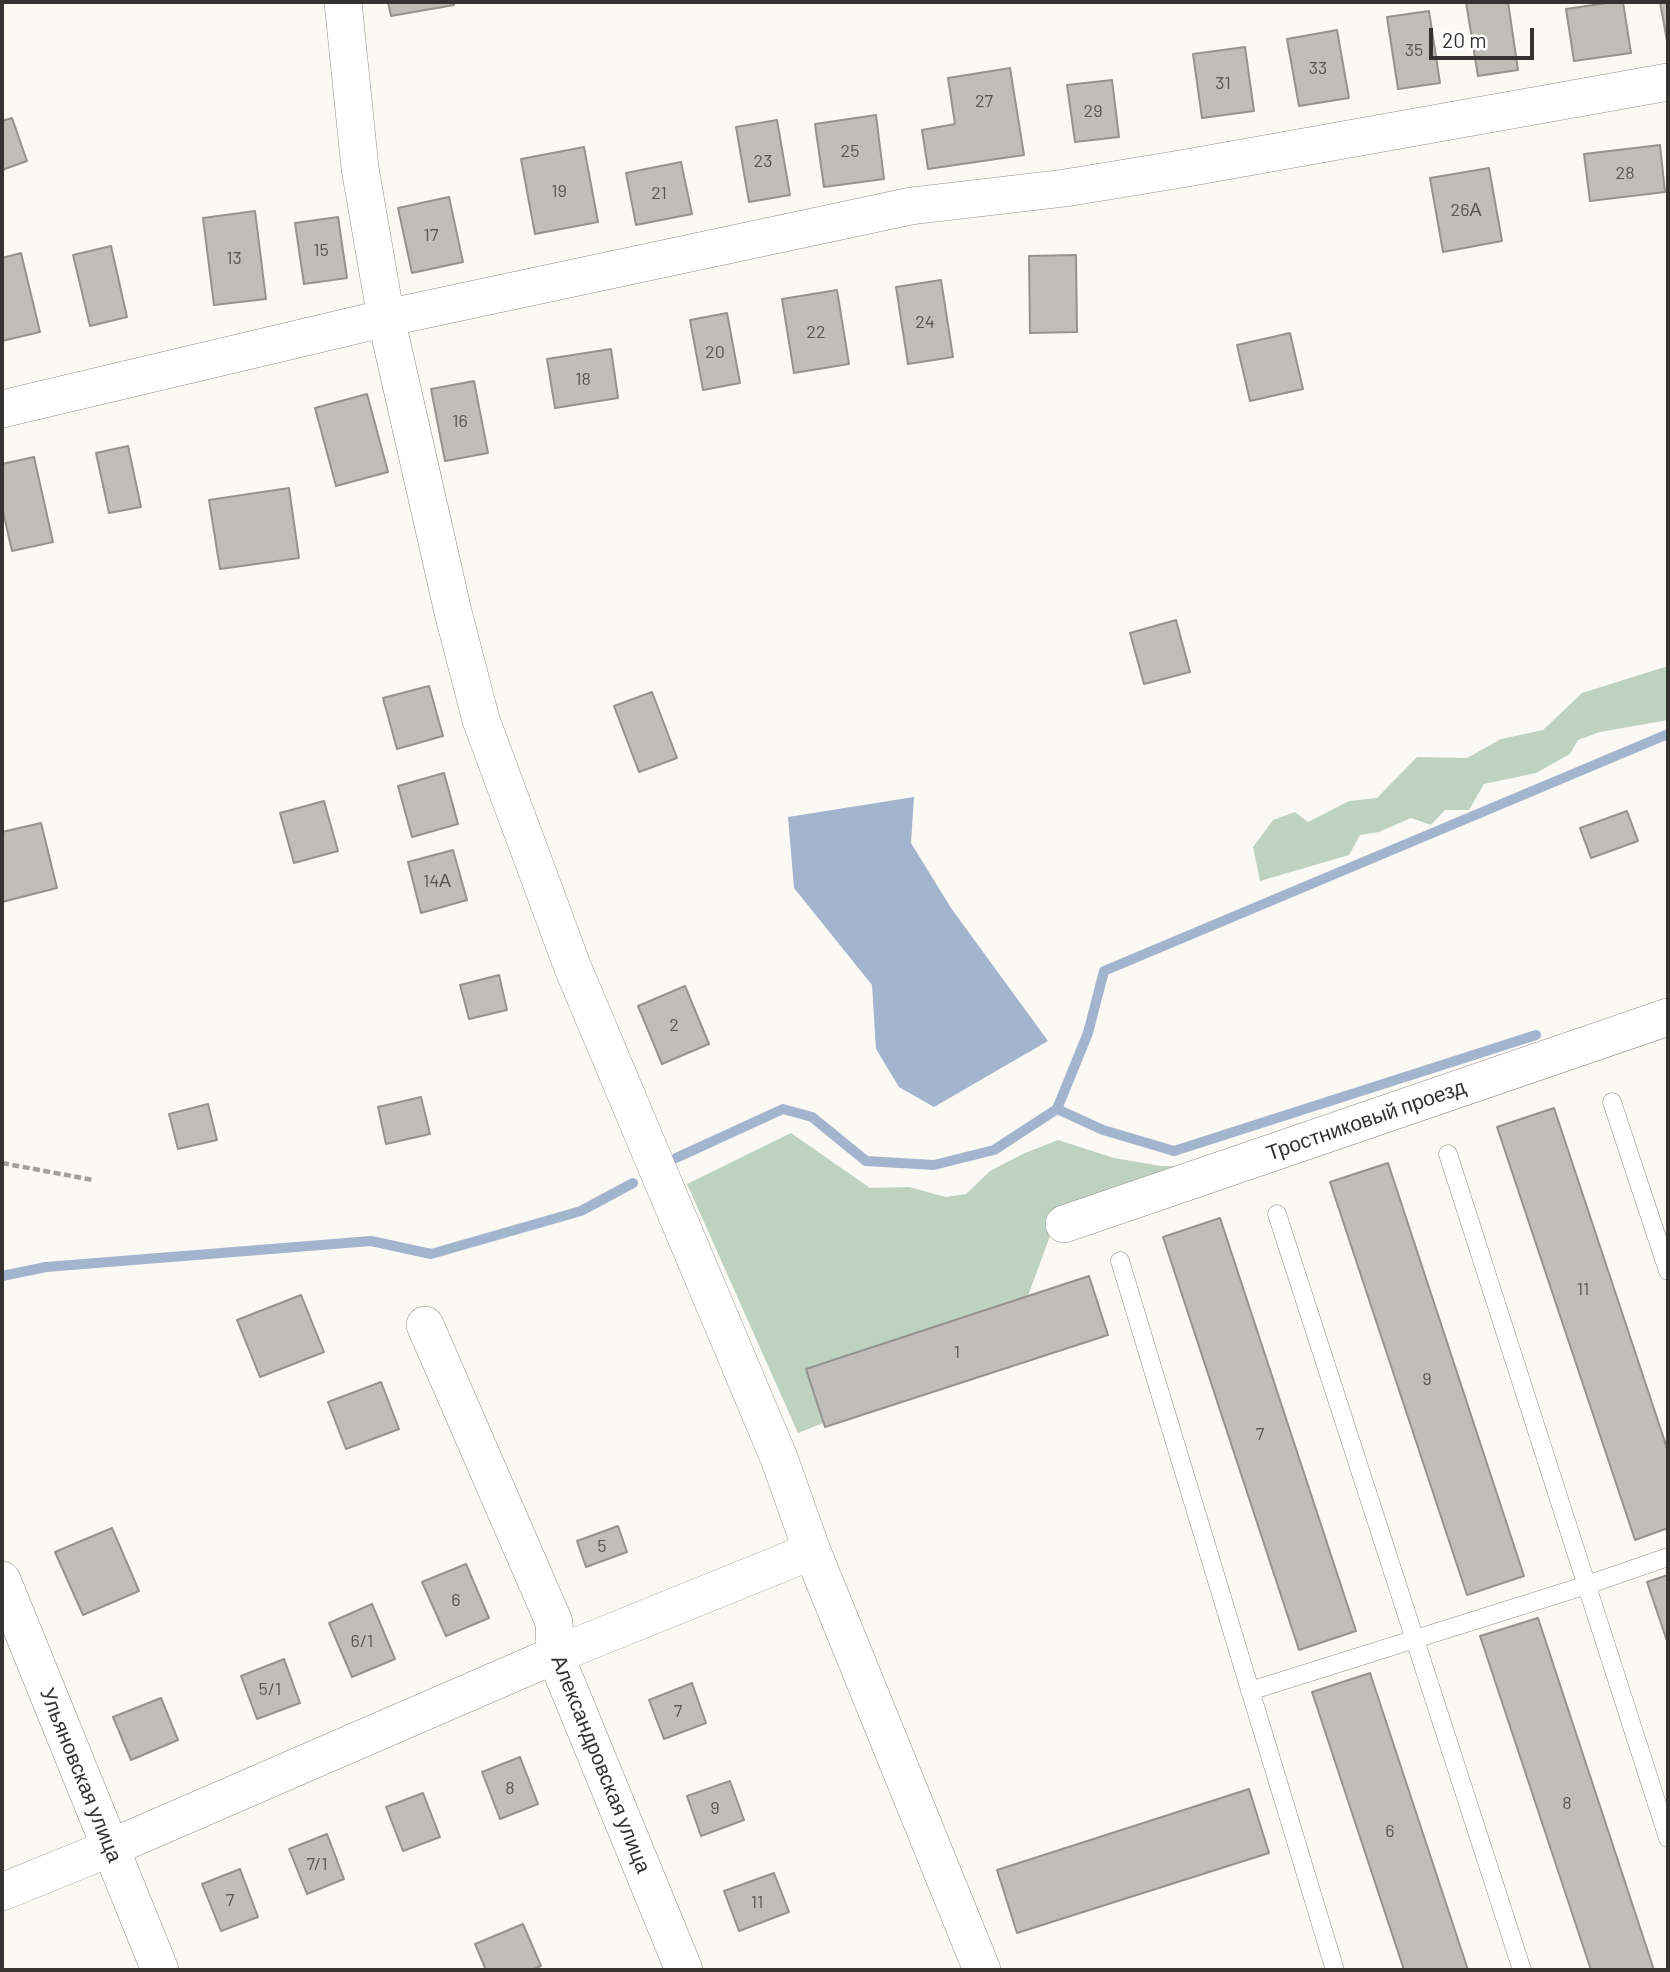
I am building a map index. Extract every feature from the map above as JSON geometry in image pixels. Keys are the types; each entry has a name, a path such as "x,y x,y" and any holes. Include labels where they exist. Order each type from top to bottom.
{"street":[{"path":"343,2 360,168 386,318 450,598 481,720 573,968 779,1458 813,1551 982,1970"},
{"path":"2,409 386,318 911,206 1065,188 1181,169 1668,82"},
{"name":"Тростниковый проезд","path":"1064,1224 1668,1017"},
{"name":"Александровская улица","path":"425,1325 555,1622 555,1655 684,1970"},
{"path":"2,1892 110,1848 555,1655 813,1551"},
{"name":"Ульяновская улица","path":"2,1580 160,1970"}],"lane":[{"path":"1612,1102 1668,1271"},
{"path":"1448,1154 1668,1838"},
{"path":"1277,1214 1522,1970"},
{"path":"1120,1261 1335,1970"},
{"path":"1250,1691 1668,1557"}],"path":[{"path":"2,1163 93,1180"}],"green space":[{"path":"1668,666 1668,720 1600,732 1578,740 1570,754 1536,773 1484,784 1469,810 1445,810 1431,825 1411,818 1379,832 1360,835 1349,855 1260,881 1253,847 1273,820 1295,812 1308,822 1349,801 1377,798 1417,757 1467,758 1501,739 1543,730 1582,693"},
{"path":"791,1133 870,1188 909,1187 946,1197 966,1194 990,1171 1058,1140 1114,1158 1161,1166 1186,1166 1057,1217 1008,1350 798,1433 687,1184"}],"water":[{"path":"914,797 911,843 951,908 1048,1041 934,1107 899,1087 876,1049 872,985 794,888 788,817"}],"building":[{"path":"388,2 453,2 454,5 391,16"},
{"path":"1466,2 1508,2 1518,70 1478,76"},
{"path":"1623,2 1631,53 1574,61 1566,9"},
{"path":"1660,2 1668,2 1667,41"},
{"path":"1429,11 1440,83 1398,89 1387,17"},
{"path":"1337,30 1349,98 1299,106 1287,39"},
{"path":"1245,47 1254,111 1202,118 1193,54"},
{"path":"1010,68 1024,155 928,169 922,130 955,124 948,78"},
{"path":"1112,80 1119,137 1075,142 1067,85"},
{"path":"876,115 884,179 824,187 815,124"},
{"path":"12,118 27,161 2,170 2,121"},
{"path":"777,120 790,195 749,202 736,127"},
{"path":"1660,145 1665,192 1590,201 1584,154"},
{"path":"584,147 598,222 535,234 521,159"},
{"path":"681,162 692,214 636,225 626,173"},
{"path":"1489,168 1502,241 1443,252 1430,178"},
{"path":"449,197 463,262 412,273 398,208"},
{"path":"255,211 266,299 214,305 203,218"},
{"path":"338,217 347,278 304,284 295,223"},
{"path":"111,246 127,317 90,326 73,255"},
{"path":"21,253 40,332 2,341 2,258"},
{"path":"1076,255 1077,332 1030,333 1029,256"},
{"path":"941,280 953,357 908,364 896,287"},
{"path":"837,290 849,364 794,373 782,299"},
{"path":"727,313 740,383 703,390 690,320"},
{"path":"1290,333 1303,389 1250,401 1237,345"},
{"path":"611,349 618,398 555,408 547,359"},
{"path":"474,381 488,453 445,461 431,389"},
{"path":"367,394 388,472 336,486 315,408"},
{"path":"128,446 141,507 109,513 96,453"},
{"path":"34,457 53,542 12,551 2,507 2,464"},
{"path":"289,488 299,558 220,569 209,500"},
{"path":"1176,620 1190,672 1144,684 1130,633"},
{"path":"429,686 443,736 397,749 383,698"},
{"path":"652,692 677,758 639,772 614,706"},
{"path":"444,773 458,824 412,837 398,786"},
{"path":"324,801 338,851 294,863 280,813"},
{"path":"1627,811 1638,841 1591,858 1580,828"},
{"path":"41,823 57,888 2,902 2,832"},
{"path":"453,850 467,900 421,913 408,862"},
{"path":"499,975 507,1010 469,1019 460,985"},
{"path":"685,986 709,1044 662,1064 638,1006"},
{"path":"421,1097 430,1134 386,1144 378,1107"},
{"path":"208,1104 217,1140 178,1149 169,1114"},
{"path":"1554,1108 1668,1451 1668,1528 1635,1540 1497,1127"},
{"path":"1388,1163 1524,1576 1467,1595 1330,1182"},
{"path":"1220,1218 1356,1631 1299,1650 1163,1237"},
{"path":"1089,1276 1108,1335 825,1427 806,1369"},
{"path":"301,1295 324,1352 260,1377 237,1320"},
{"path":"381,1382 399,1429 346,1449 328,1402"},
{"path":"618,1526 627,1552 586,1567 577,1541"},
{"path":"112,1528 139,1591 83,1615 55,1552"},
{"path":"466,1564 489,1618 446,1636 422,1582"},
{"path":"1668,1575 1668,1644 1647,1582"},
{"path":"372,1604 395,1659 352,1677 329,1623"},
{"path":"1538,1618 1654,1970 1591,1970 1480,1636"},
{"path":"284,1659 300,1703 257,1719 241,1676"},
{"path":"1370,1673 1468,1970 1404,1970 1312,1692"},
{"path":"692,1683 706,1723 664,1739 649,1700"},
{"path":"161,1698 178,1740 131,1760 113,1717"},
{"path":"520,1757 538,1804 500,1819 482,1772"},
{"path":"730,1781 744,1820 701,1836 687,1796"},
{"path":"1249,1789 1269,1853 1017,1933 997,1870"},
{"path":"423,1793 440,1837 403,1851 386,1807"},
{"path":"327,1834 344,1879 307,1894 289,1849"},
{"path":"240,1869 258,1917 221,1931 202,1884"},
{"path":"774,1873 789,1912 739,1931 724,1891"},
{"path":"523,1924 541,1966 532,1970 486,1970 475,1944"}],"waterway":[{"path":"676,1158 783,1109 812,1117 866,1161 934,1165 994,1150 1057,1109 1088,1033 1104,971 1668,734"},
{"path":"1057,1109 1103,1130 1174,1151 1536,1035"},
{"path":"2,1276 46,1267 371,1241 431,1254 581,1211 633,1183"}]}
